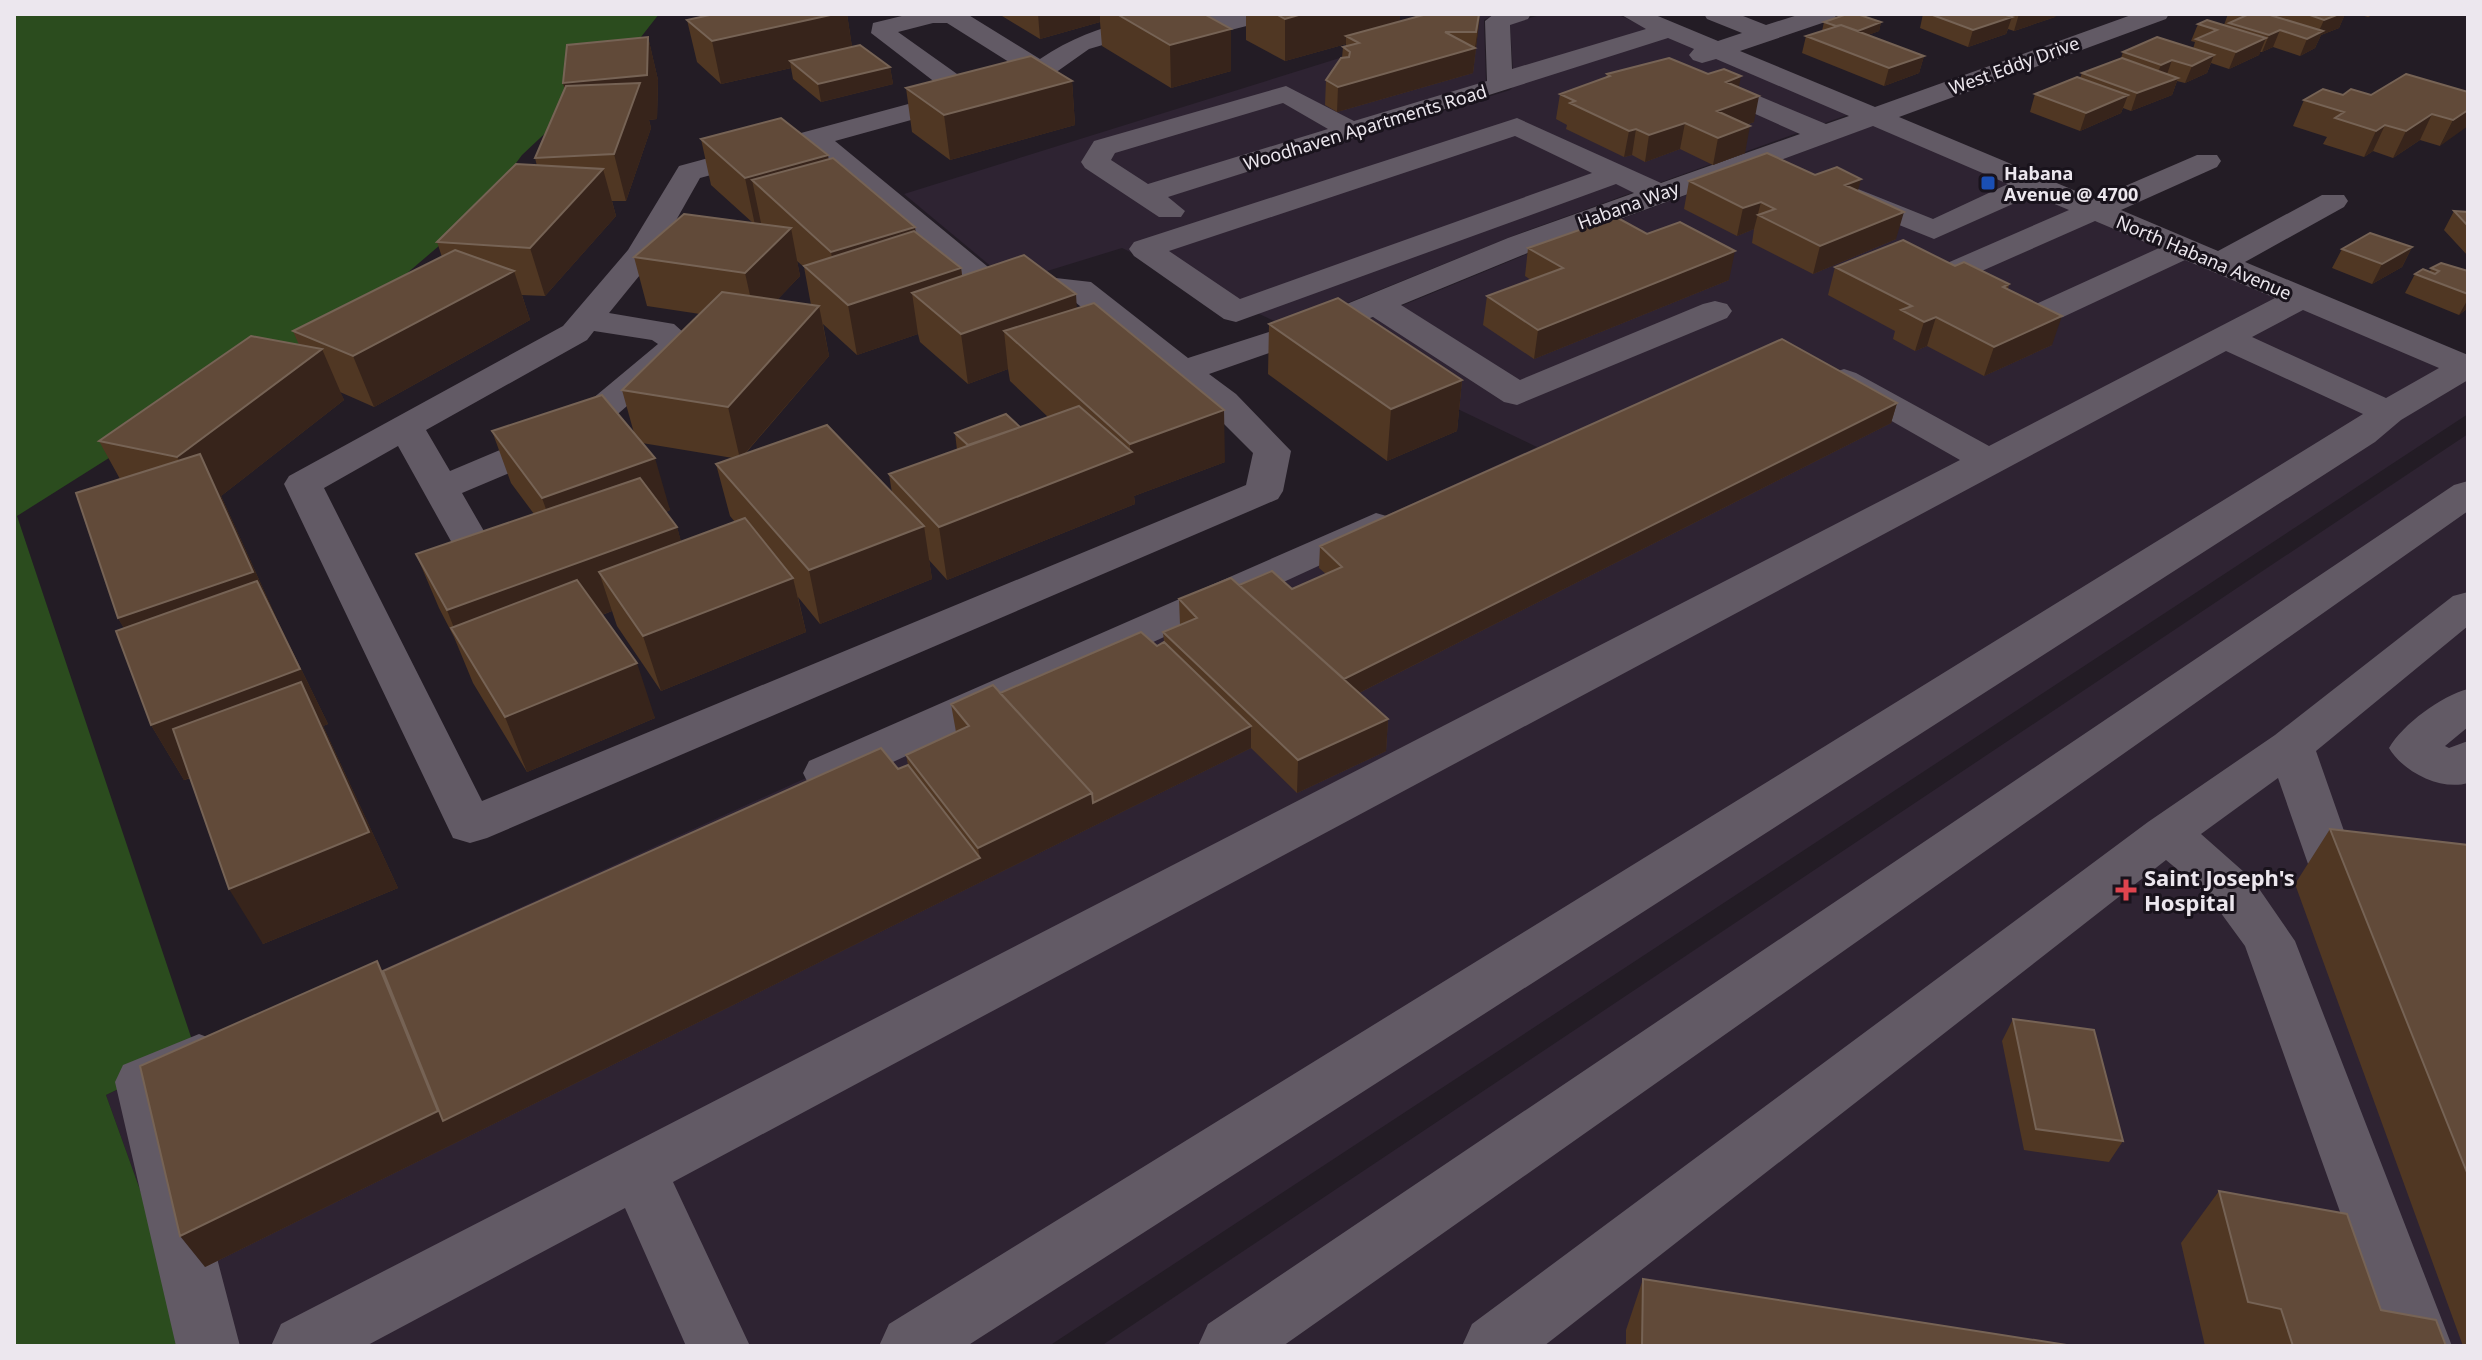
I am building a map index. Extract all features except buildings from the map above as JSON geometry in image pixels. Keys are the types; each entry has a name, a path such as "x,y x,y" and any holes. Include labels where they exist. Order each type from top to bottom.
{"street":[{"path":"814,138 984,280 1079,289 1223,402 1272,451 1264,491 470,825 303,484 575,333 641,254 689,172 1029,79 1080,44 1183,14"},
{"path":"1194,14 1223,25 1265,14"},
{"name":"Woodhaven Apartments Road","path":"1146,194 1500,85 1497,21 1519,14"},
{"name":"North Habana Avenue","path":"1632,14 2467,368"},
{"path":"1716,14 1765,34"},
{"path":"1824,134 1682,66 1716,50 1825,14"},
{"name":"West Eddy Drive","path":"1872,116 2157,14"},
{"path":"969,95 884,33 882,28 933,16 952,15 1041,71"},
{"path":"1500,81 1668,30"},
{"path":"1197,231 1095,162 1104,147 1286,94 1351,131"},
{"name":"Habana Way","path":"1183,371 1327,324 1519,245 1872,116"},
{"path":"1617,174 1236,312 1145,249 1517,126 1660,194"},
{"path":"2183,249 2036,317 1949,274 2207,161"},
{"path":"1825,184 1915,225 1934,230 2032,184"},
{"path":"2219,263 2333,201"},
{"path":"303,1346 2301,298"},
{"path":"1376,304 1517,394 1715,311"},
{"path":"440,488 543,448 575,432 673,351 676,341 662,331 587,320"},
{"path":"2225,338 2388,412"},
{"path":"1818,366 1990,462"},
{"path":"911,1346 2348,443 2388,412 2467,368"},
{"path":"406,427 476,552"},
{"path":"1230,1346 2468,493"},
{"path":"781,794 1420,505"},
{"path":"1494,1346 2165,835 2291,746 2466,609"},
{"path":"2468,704 2412,748 2452,771 2468,757"},
{"path":"2291,746 2339,888"},
{"path":"2165,835 2207,861 2240,894 2269,941 2420,1346"},
{"path":"208,1346 143,1082 244,1036"},
{"path":"638,1171 718,1346"}],"shaded area":[{"path":"1481,14 1496,14 1484,20 1486,82 1143,204 1510,90 1514,86 1510,24 1543,14 1616,14 1850,114 1518,234 1303,321 1326,337 1532,252 1875,125 2468,378 2468,414 1049,1346 196,1346 106,1095 1537,447 1122,248 1031,276 999,273 904,194"},
{"name":"Saint Joseph's Hospital","path":"2468,434 2468,1346 1101,1346"}],"green space":[{"path":"14,14 659,14 623,60 522,155 481,210 323,345 193,405 17,516 196,1052 106,1095 196,1346 14,1346"}],"place":[{"name":"Habana Avenue @ 4700","path":"1988,183"},
{"name":"Saint Joseph's Hospital","path":"2126,890"}]}
